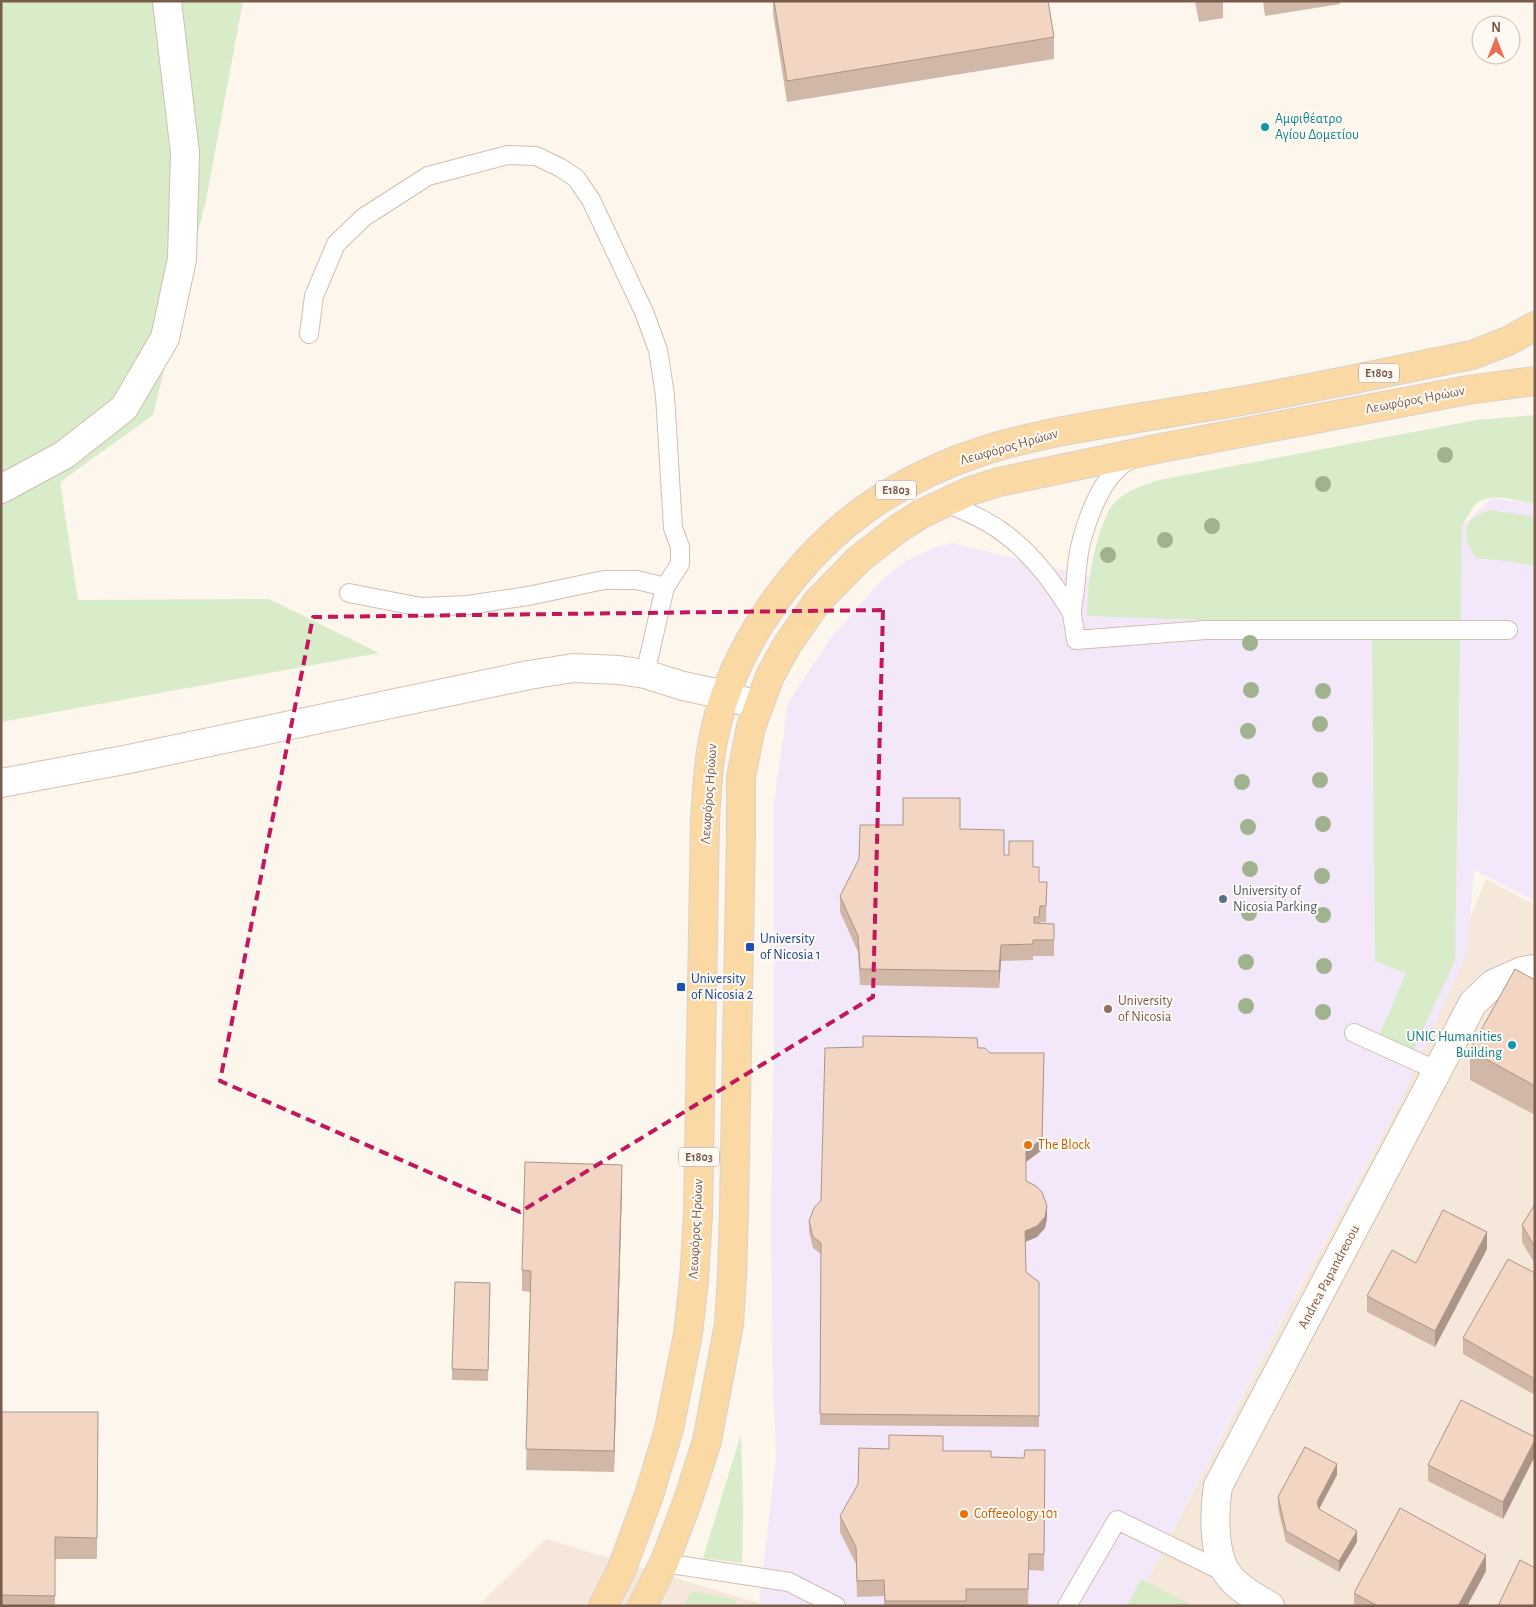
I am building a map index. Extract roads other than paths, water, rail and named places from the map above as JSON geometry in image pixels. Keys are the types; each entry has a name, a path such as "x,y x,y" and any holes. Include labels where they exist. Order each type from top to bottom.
{"main road":[{"name":"Λεωφόρος Ηρώων","path":"602,1606 621,1571 669,1429 688,1334 698,1214 708,768 715,731 725,695 750,640 770,608 828,539 874,503 924,474 978,452 1033,437 1144,416 1218,405 1472,355 1508,341 1535,326"},
{"name":"Λεωφόρος Ηρώων","path":"642,1606 664,1563 687,1503 706,1441 728,1324 732,1277 734,1199 741,777 750,727 758,706 786,645 817,602 859,560 899,528 921,514 946,502 970,491 999,482 1162,448 1468,390 1535,381"}],"street":[{"path":"1,488 64,456 124,408 165,338 182,259 185,153 167,1"},
{"path":"1,783 124,760 529,675 572,668 619,670 645,674 683,686 725,695 758,706"},
{"name":"Andrea Papandreoou","path":"1226,1573 1219,1552 1215,1528 1214,1508 1218,1486 1473,1004 1493,984 1522,971 1535,969"},
{"path":"1226,1573 1240,1586 1270,1606"}],"lane":[{"path":"309,334 314,296 336,244 364,217 428,176 508,155 536,156 561,168 576,178 591,200 644,312 658,350 665,395 673,528 680,547 680,564 665,587 645,674"},
{"path":"1162,448 1130,459 1107,481 1091,510 1080,548 1072,613 1076,640 1206,630 1508,630"},
{"path":"946,502 993,526 1016,543 1058,590 1072,613"},
{"path":"349,593 421,607 468,606 604,580 637,580 665,587"},
{"path":"1354,1033 1438,1071"},
{"path":"1067,1606 1117,1520 1226,1573"},
{"path":"664,1563 789,1582 836,1606"}],"place":[{"name":"Αμφιθέατρο Αγίου Δομετίου","path":"1265,127"},
{"name":"University of Nicosia Parking","path":"1223,899"},
{"name":"University of Nicosia 1","path":"750,947"},
{"name":"University of Nicosia 2","path":"681,987"},
{"name":"University of Nicosia","path":"1108,1009"},
{"name":"UNIC Humanities Building","path":"1512,1045"},
{"name":"The Block","path":"1028,1145"},
{"name":"Coffeeology 101","path":"964,1514"}]}
